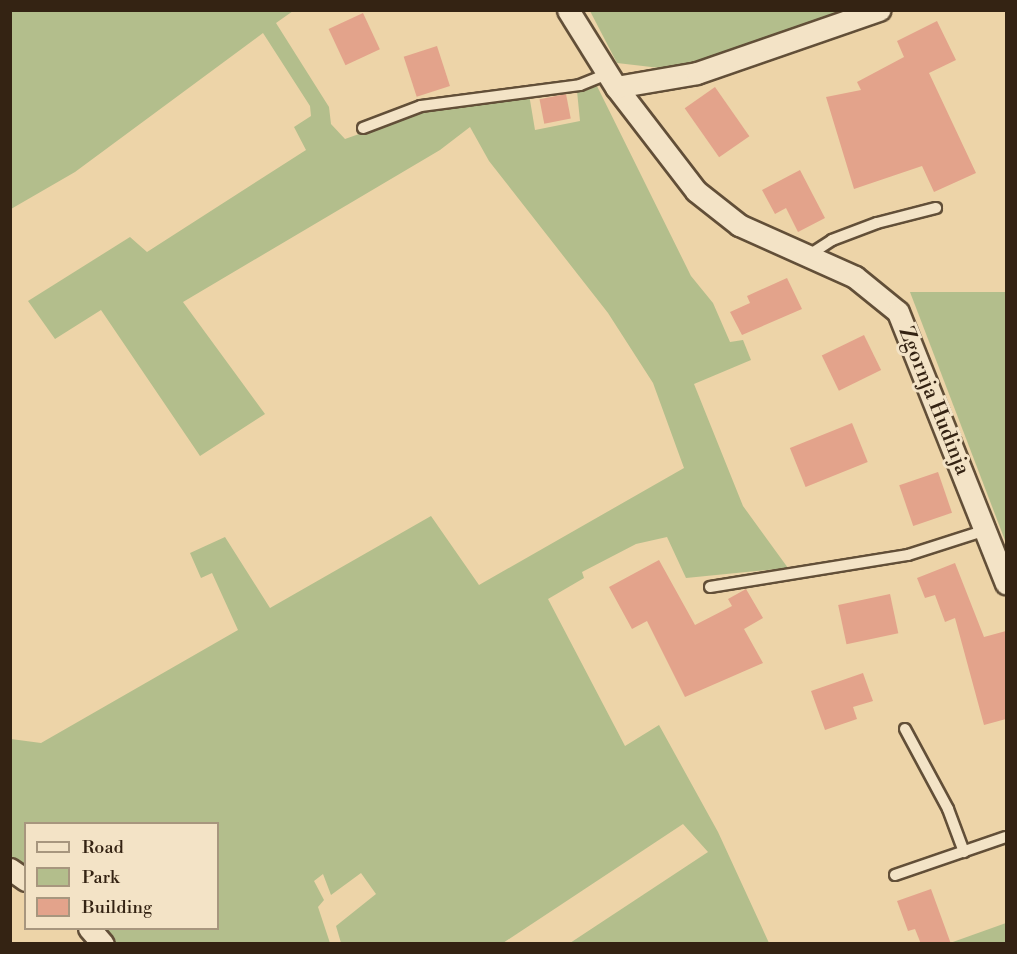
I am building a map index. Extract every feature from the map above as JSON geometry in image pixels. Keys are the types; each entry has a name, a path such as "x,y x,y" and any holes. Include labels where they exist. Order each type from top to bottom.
{"street":[{"path":"612,80 697,73 879,10"},
{"name":"Zgornja Hudinja","path":"574,15 612,80 696,191 739,225 855,277 898,312 1006,583"},
{"path":"10,869 24,879"},
{"path":"91,930 103,944"}],"lane":[{"path":"363,128 422,106 612,80"},
{"path":"806,257 832,240 876,223 936,208"},
{"path":"710,587 908,555 986,530"},
{"path":"905,729 948,810 964,852"},
{"path":"895,875 1006,837"}],"green space":[{"path":"11,11 293,11 276,23 329,107 331,124 345,139 424,111 529,94 535,130 580,121 577,91 597,86 691,276 713,303 730,342 743,340 751,360 694,384 743,506 788,568 686,578 667,537 636,544 582,572 584,578 548,599 625,746 659,725 718,832 769,943 570,943 708,852 683,824 503,943 341,943 336,926 376,894 361,873 331,895 323,874 314,881 324,900 318,907 330,943 113,943 100,930 219,930 219,822 24,822 24,869 11,859 11,739 41,743 238,630 212,573 201,578 190,553 225,537 270,608 431,516 479,585 684,468 653,383 608,313 489,161 470,127 440,150 183,302 265,414 200,456 101,310 55,339 28,301 130,237 147,252 306,150 294,127 311,116 310,106 263,33 75,172 11,209"},
{"path":"590,11 852,11 699,64 660,68 617,63"},
{"path":"910,292 1006,292 1006,543"},
{"path":"1006,923 1006,943 950,943"}],"building":[{"path":"363,13 380,49 345,65 329,29"},
{"path":"937,21 956,60 929,73 976,173 934,192 922,166 854,189 826,97 861,90 857,82 904,57 897,41"},
{"path":"437,46 450,86 417,97 404,57"},
{"path":"715,87 749,136 719,157 685,108"},
{"path":"566,94 571,119 544,124 539,99"},
{"path":"800,170 825,218 798,232 786,208 775,214 762,190"},
{"path":"787,278 802,309 742,335 730,312 750,303 747,296"},
{"path":"864,335 881,370 839,391 822,356"},
{"path":"852,423 868,462 806,487 790,448"},
{"path":"938,472 952,513 913,526 899,485"},
{"path":"659,560 695,625 732,606 728,599 746,589 763,618 744,629 763,663 685,697 647,621 632,629 609,587"},
{"path":"955,563 984,637 1006,631 1006,719 984,725 955,618 945,622 935,595 925,598 917,578"},
{"path":"890,594 898,633 846,644 838,605"},
{"path":"863,673 873,701 853,707 857,719 825,730 811,691"},
{"path":"931,889 951,944 921,944 915,929 908,931 897,901"}]}
